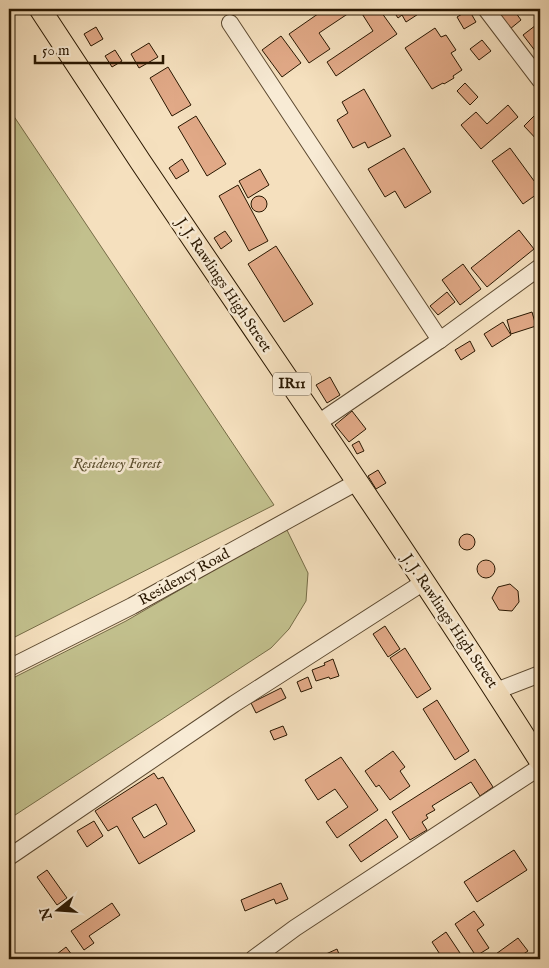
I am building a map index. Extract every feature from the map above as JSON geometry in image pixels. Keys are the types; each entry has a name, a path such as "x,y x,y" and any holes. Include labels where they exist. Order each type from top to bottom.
{"main road":[{"name":"J. J. Rawlings High Street","path":"40,9 424,582 540,761"}],"street":[{"path":"486,9 540,80"},
{"path":"230,23 440,340"},
{"path":"318,423 440,340 540,268"},
{"name":"Residency Road","path":"9,668 132,606 357,482"},
{"path":"9,857 234,704 424,582"},
{"path":"496,691 540,674"},
{"path":"253,959 295,928 540,767"}],"green space":[{"name":"Residency Forest","path":"9,109 274,505 9,640"},
{"path":"285,526 308,573 306,601 289,629 271,648 9,819 9,680 126,621 240,555"}],"building":[{"path":"325,9 355,9 319,33 330,49 309,63 289,34"},
{"path":"359,9 379,9 397,34 336,76 327,62 373,31"},
{"path":"392,9 426,9 406,22 402,15 398,18"},
{"path":"495,9 513,9 521,20 510,29"},
{"path":"469,10 476,22 464,29 457,17"},
{"path":"540,22 540,49 536,52 523,35"},
{"path":"96,27 103,39 91,46 84,34"},
{"path":"435,28 441,37 446,35 456,50 451,53 462,70 453,76 454,78 432,89 405,48"},
{"path":"281,36 301,63 282,77 262,50"},
{"path":"482,40 491,51 479,60 470,49"},
{"path":"149,43 158,57 139,68 131,54"},
{"path":"115,50 122,61 112,67 105,56"},
{"path":"168,67 191,105 172,116 150,78"},
{"path":"465,83 478,97 470,105 457,91"},
{"path":"364,89 391,136 368,148 365,142 353,148 337,120 348,113 342,102"},
{"path":"508,105 518,117 481,149 461,125 476,112 487,124"},
{"path":"539,111 540,113 540,143 524,126"},
{"path":"196,116 226,164 207,176 178,127"},
{"path":"404,148 431,192 405,208 395,191 385,197 368,169"},
{"path":"510,148 540,189 540,192 523,204 492,161"},
{"path":"182,159 189,171 176,179 169,168"},
{"path":"260,169 269,185 248,198 239,181"},
{"path":"238,185 268,241 249,251 219,196"},
{"path":"259,196 265,198 267,204 265,210 259,212 253,210 251,204 253,198"},
{"path":"519,230 534,249 487,287 471,268"},
{"path":"225,231 232,241 221,249 214,238"},
{"path":"276,246 313,304 284,322 248,264"},
{"path":"463,264 481,289 460,305 442,280"},
{"path":"447,292 455,302 438,315 430,306"},
{"path":"532,312 536,326 511,334 507,320"},
{"path":"503,322 511,335 492,347 484,334"},
{"path":"470,341 475,351 461,360 455,350"},
{"path":"330,377 340,395 327,403 316,385"},
{"path":"352,411 366,429 349,442 335,425"},
{"path":"359,441 364,451 357,454 352,445"},
{"path":"378,470 386,483 376,489 368,476"},
{"path":"464,534 470,534 475,539 473,548 464,550 459,545 459,539"},
{"path":"482,560 490,560 495,565 493,576 482,578 477,573 477,565"},
{"path":"510,584 518,591 519,602 512,611 499,610 492,598 498,587"},
{"path":"385,626 400,649 388,657 373,634"},
{"path":"405,648 431,689 417,698 390,658"},
{"path":"333,659 339,676 316,681 312,670 325,665 324,663"},
{"path":"308,677 312,688 301,692 297,682"},
{"path":"281,688 286,698 256,713 251,703"},
{"path":"437,700 469,751 455,760 423,709"},
{"path":"283,726 287,735 274,740 270,731"},
{"path":"393,751 405,767 400,771 410,786 390,800 379,785 376,787 365,771"},
{"path":"341,757 378,810 337,838 326,822 348,807 335,789 318,800 305,780"},
{"path":"475,759 493,787 480,796 471,782 432,806 435,810 426,815 428,818 422,822 427,830 410,840 392,812"},
{"path":"154,773 158,779 163,777 195,831 139,864 117,826 108,831 95,811","holes":["156,804 167,824 144,838 132,818"]},
{"path":"386,819 398,837 361,862 349,845"},
{"path":"94,821 103,836 87,847 77,831"},
{"path":"514,850 527,870 477,902 464,882"},
{"path":"47,870 67,898 57,905 37,877"},
{"path":"281,883 288,899 276,904 274,899 245,911 241,900"},
{"path":"112,903 120,915 89,936 94,943 84,950 71,931"},
{"path":"474,911 484,925 477,930 489,948 476,956 455,924"},
{"path":"446,932 464,959 443,959 432,942"},
{"path":"518,938 528,951 516,959 489,959"},
{"path":"66,947 75,959 60,959 57,954"},
{"path":"337,949 341,959 315,959"}]}
